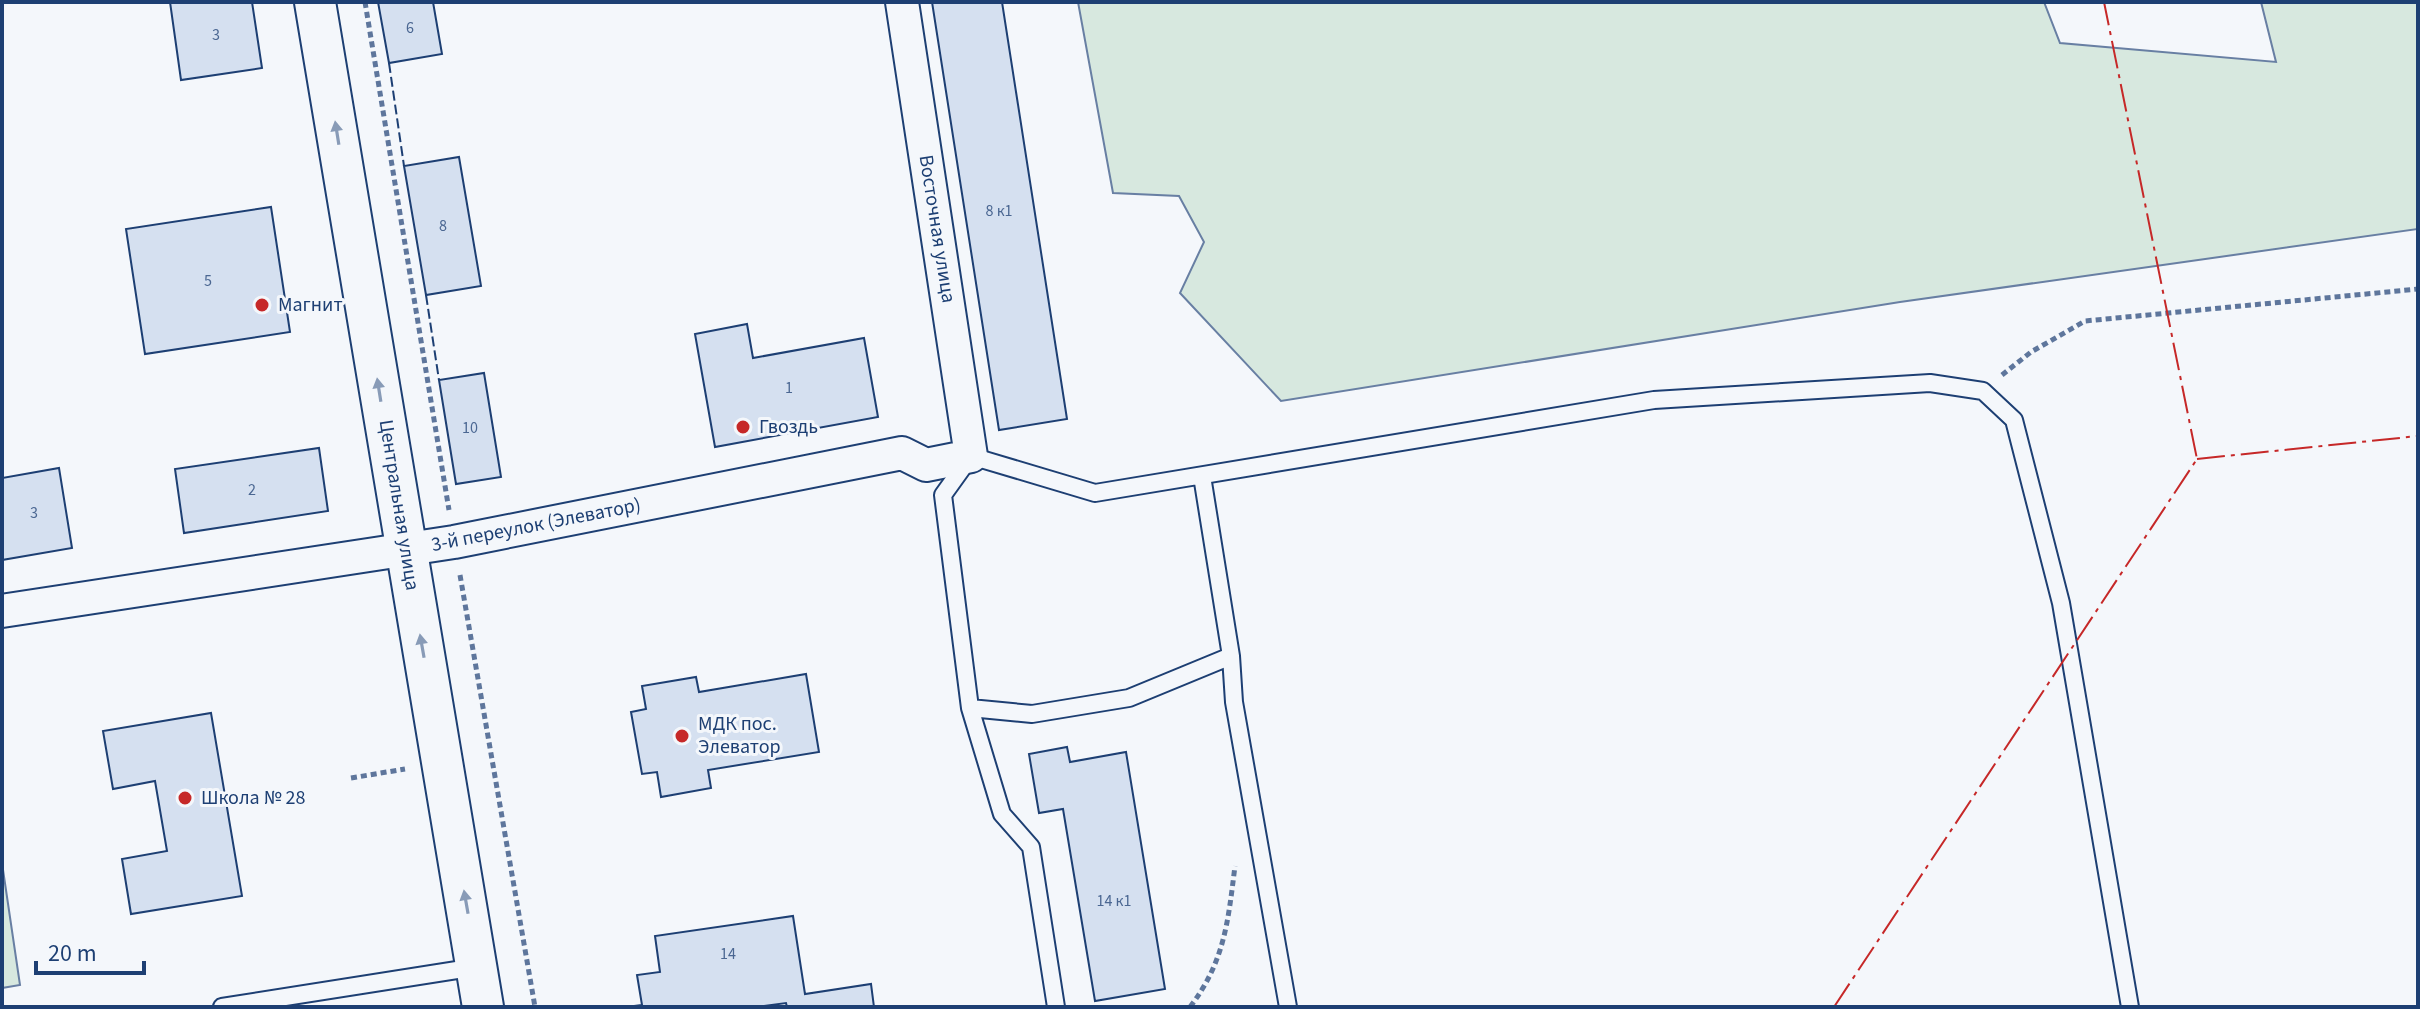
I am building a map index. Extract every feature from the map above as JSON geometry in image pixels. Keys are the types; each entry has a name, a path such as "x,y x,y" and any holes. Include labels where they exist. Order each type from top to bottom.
{"street":[{"name":"Центральная улица","path":"315,2 483,1007"},
{"name":"Восточная улица","path":"902,2 971,456"},
{"name":"3-й переулок (Элеватор)","path":"2,611 454,542 902,453 926,465 971,456"}],"lane":[{"path":"1056,1007 1031,847 1002,814 970,708 943,495 971,456 1095,493 1654,400 1930,383 1983,391 2014,420 2061,603 2130,1007"},
{"path":"1202,476 1231,656 1234,702 1288,1007"},
{"path":"970,708 1032,714 1129,698 1231,656"},
{"path":"222,1007 476,967"}],"path":[{"path":"365,2 535,1007"},
{"path":"1983,391 2031,352 2085,321 2418,289"},
{"path":"1190,1007 1212,973 1226,933 1235,862"}],"shaded area":[{"path":"1078,2 2044,2 2060,43 2276,62 2261,2 2418,2 2418,229 1900,302 1281,401 1180,293 1204,242 1179,196 1113,193"},
{"path":"2,863 20,985 2,988"}],"building":[{"path":"170,2 252,2 262,68 181,80"},
{"path":"378,2 433,2 442,54 389,63"},
{"path":"932,2 1002,2 1067,419 999,430"},
{"path":"459,157 481,286 426,295 404,166"},
{"path":"271,207 290,332 145,354 126,229"},
{"path":"747,324 753,358 864,338 878,417 715,447 695,334"},
{"path":"484,373 501,477 456,484 439,380"},
{"path":"319,448 328,511 184,533 175,469"},
{"path":"59,468 72,548 2,560 2,478"},
{"path":"806,674 819,752 708,770 711,788 661,797 657,772 642,774 631,712 646,709 642,686 696,677 699,692"},
{"path":"211,713 242,896 131,914 122,859 167,851 155,781 113,789 103,731"},
{"path":"1067,747 1070,762 1126,752 1165,989 1095,1001 1063,809 1039,813 1029,754"},
{"path":"793,916 805,994 871,984 874,1007 787,1007 786,1003 756,1007 626,1007 642,1005 637,975 660,972 655,936"}],"fence":[{"path":"389,63 404,166"},
{"path":"426,295 439,380"}],"power":[{"path":"1834,1007 2197,459 2104,2"},
{"path":"2197,459 2418,436"}],"place":[{"name":"Магнит","path":"262,305"},
{"name":"Гвоздь","path":"743,427"},
{"name":"МДК пос. Элеватор","path":"682,736"},
{"name":"Школа № 28","path":"185,798"}]}
